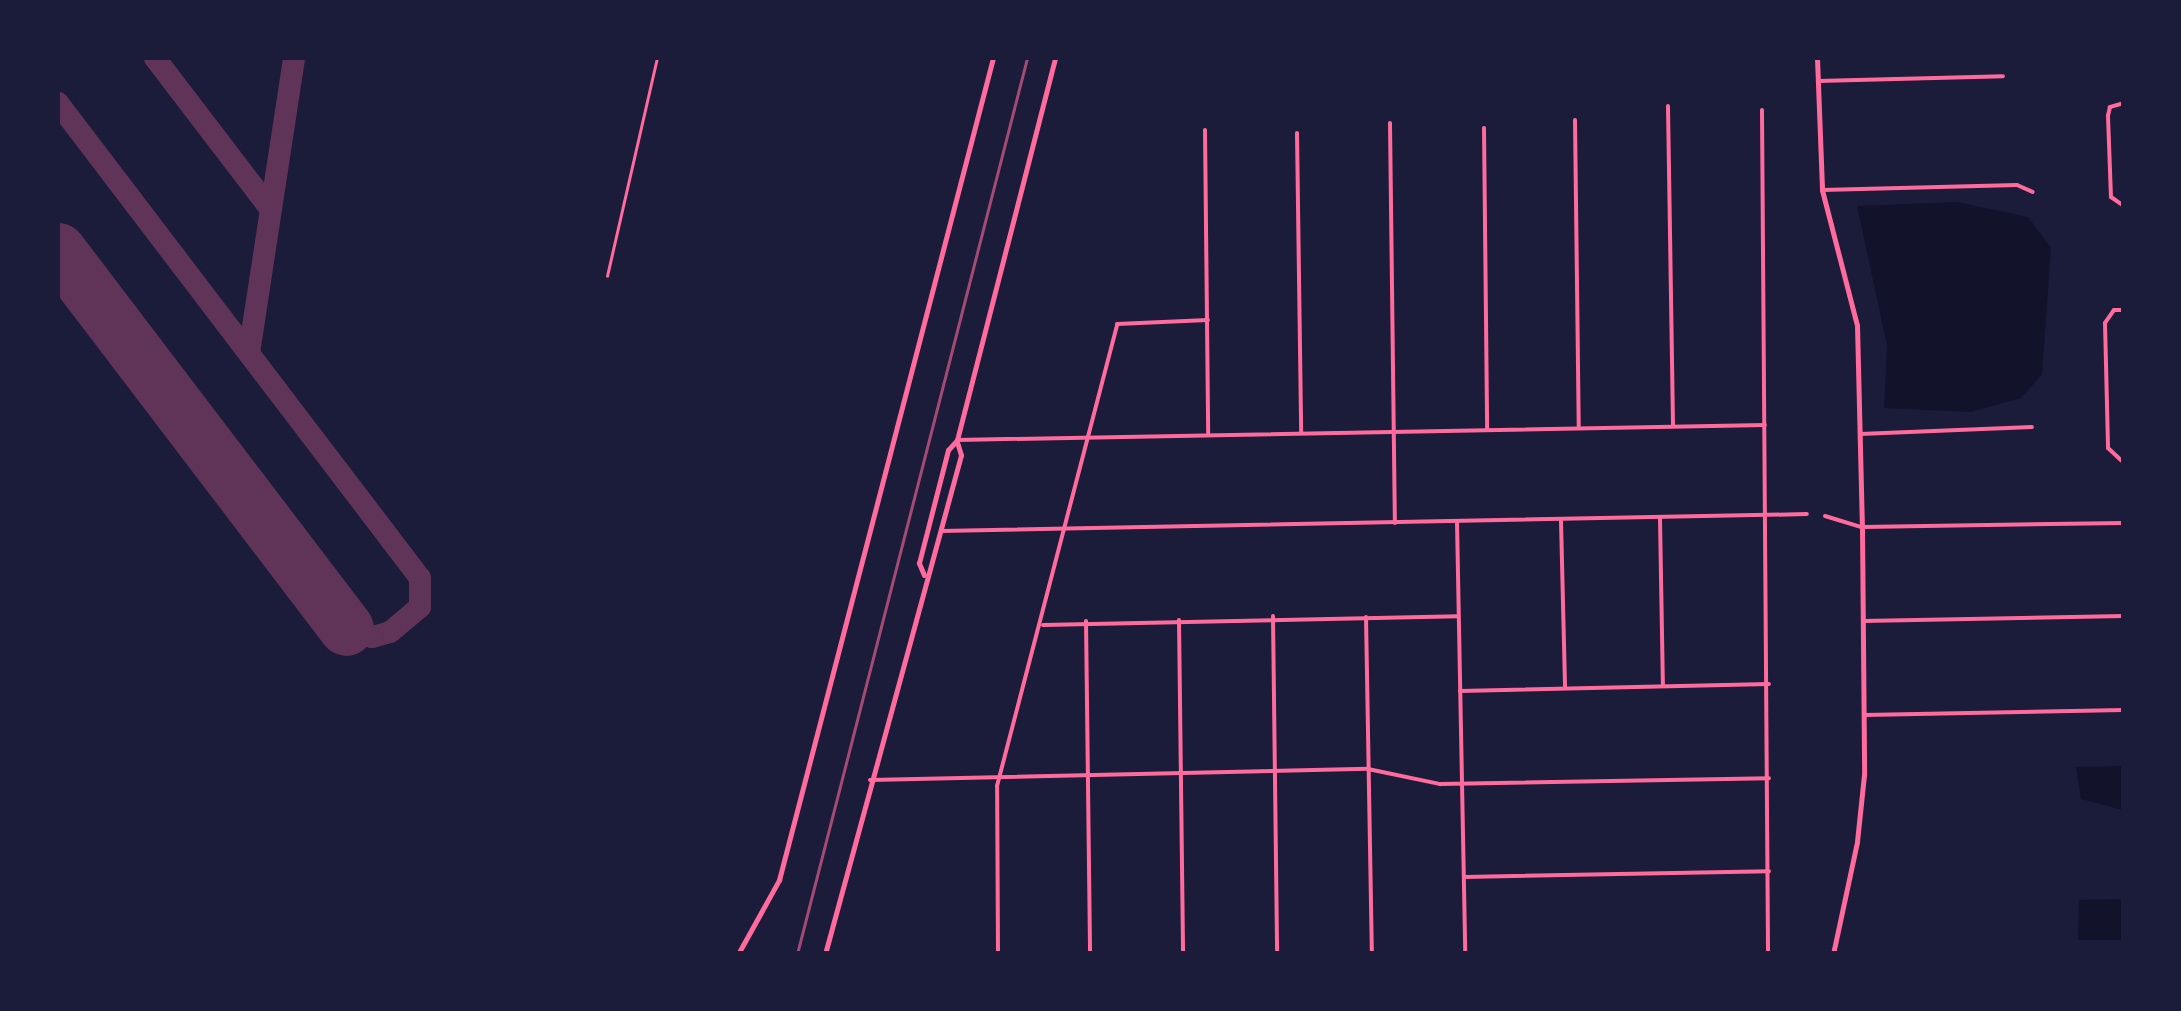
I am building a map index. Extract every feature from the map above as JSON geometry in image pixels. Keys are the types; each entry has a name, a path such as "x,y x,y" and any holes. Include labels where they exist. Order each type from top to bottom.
{"street":[{"path":"738,954 779,880 993,58"},
{"path":"924,575 923,544 948,450 957,440 1055,58"},
{"path":"1817,58 1822,190 1857,325 1862,527 1864,715 1858,842 1832,954"},
{"path":"1818,81 2003,76"},
{"path":"2124,104 2110,107 2115,205 2124,206"},
{"path":"1668,106 1673,426"},
{"path":"1762,110 1770,684 1768,954"},
{"path":"1575,120 1579,427"},
{"path":"1390,123 1395,523"},
{"path":"1484,128 1487,428"},
{"path":"1205,130 1208,433"},
{"path":"1297,133 1302,432"},
{"path":"1822,190 2017,185 2033,192"},
{"path":"2124,310 2114,310 2105,323 2113,459 2124,463"},
{"path":"998,954 1000,778 1118,324 1208,320"},
{"path":"957,440 1764,424"},
{"path":"1860,434 2032,427"},
{"path":"825,954 924,575 941,531 961,455 957,440"},
{"path":"941,531 1561,522 1807,514"},
{"path":"1825,516 1862,527 2124,522"},
{"path":"1660,519 1663,686"},
{"path":"1456,522 1465,954"},
{"path":"1561,522 1565,688"},
{"path":"1043,624 1273,616 1458,616"},
{"path":"1273,616 1276,954"},
{"path":"1863,622 2124,616"},
{"path":"1366,617 1372,954"},
{"path":"1180,620 1183,954"},
{"path":"1086,622 1090,954"},
{"path":"1460,691 1770,684"},
{"path":"1864,715 2124,710"},
{"path":"870,780 1368,768 1461,783 1770,778"},
{"path":"1464,876 1770,870"}],"lane":[{"path":"607,276 656,58"}],"shaded area":[{"path":"1957,202 2028,217 2051,248 2042,374 2021,398 1971,412 1884,408 1887,345 1857,206"},
{"path":"2123,766 2123,810 2081,799 2076,767"},
{"path":"2123,899 2123,940 2078,940 2079,900"}],"taxiway":[{"path":"155,58 268,206"},
{"path":"249,353 294,58"},
{"path":"58,103 420,578 420,607 390,632 372,637 346,628"}],"runway":[{"path":"58,250 346,628"}],"railway":[{"path":"797,954 1027,58"}]}
